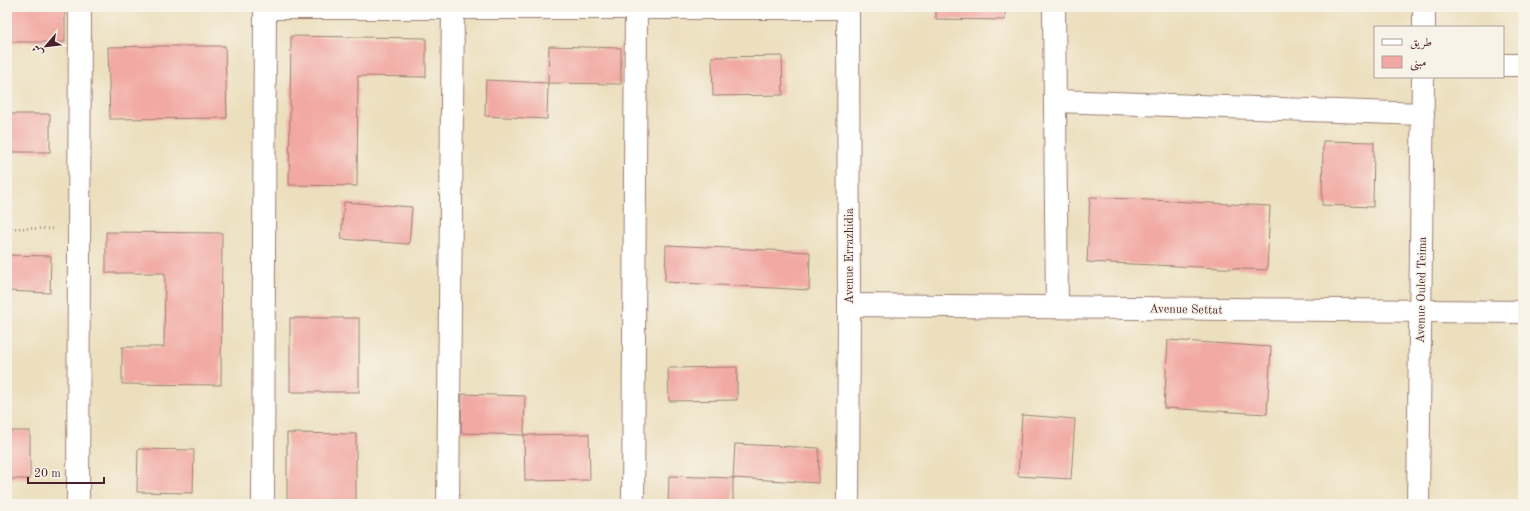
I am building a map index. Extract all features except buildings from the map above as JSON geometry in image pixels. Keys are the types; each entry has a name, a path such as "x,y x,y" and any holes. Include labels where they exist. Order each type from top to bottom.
{"street":[{"path":"78,504 80,7"},
{"path":"1054,7 1057,307"},
{"path":"1424,7 1424,26"},
{"path":"263,504 265,8 848,8"},
{"path":"448,504 453,8"},
{"path":"633,504 636,8"},
{"name":"Avenue Errazhidia","path":"848,8 848,504"},
{"path":"1504,65 1523,65"},
{"name":"Avenue Ouled Teima","path":"1418,504 1423,78"},
{"path":"1055,101 1423,114"},
{"name":"Avenue Settat","path":"849,305 1523,312"}],"path":[{"path":"7,228 79,230"}]}
